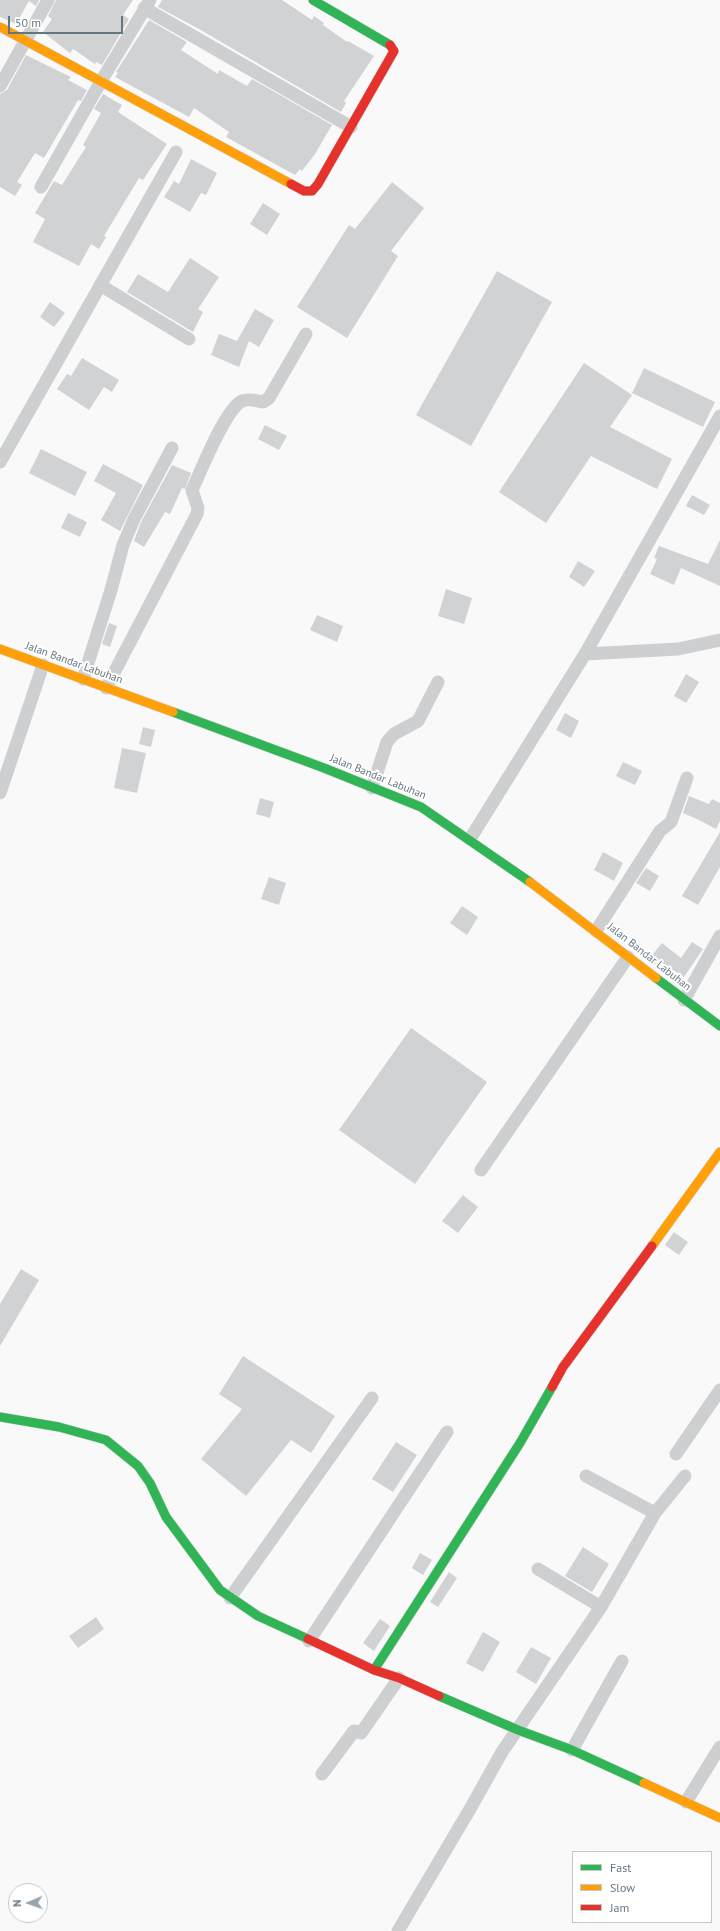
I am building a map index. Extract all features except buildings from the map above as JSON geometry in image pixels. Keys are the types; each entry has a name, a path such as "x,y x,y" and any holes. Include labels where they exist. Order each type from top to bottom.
{"street":[{"path":"0,86 48,0"},
{"path":"0,27 100,83 304,190 314,189 394,54 394,48 313,0"},
{"path":"41,187 147,4 351,127"},
{"path":"0,462 176,152"},
{"path":"100,284 189,339"},
{"path":"106,688 197,514 198,508 192,490 226,417 242,401 250,399 263,402 269,398 306,334"},
{"path":"470,839 585,654 720,416"},
{"path":"83,679 111,590 123,545 134,519 172,448"},
{"path":"585,654 671,650 720,640"},
{"name":"Jalan Bandar Labuhan","path":"1,653 43,665 83,679 421,807 508,865 720,1026"},
{"path":"0,793 43,665"},
{"path":"372,788 387,742 394,734 418,721 438,682"},
{"path":"596,931 660,831 671,822 688,778"},
{"path":"684,1000 720,936"},
{"path":"481,1170 628,957"},
{"path":"374,1670 516,1449 564,1367 720,1152"},
{"path":"676,1454 720,1390"},
{"path":"230,1598 372,1398"},
{"path":"0,1417 59,1427 106,1440 123,1453 138,1466 150,1483 166,1517 220,1590 258,1616 374,1670 399,1678 518,1730 572,1750 720,1818"},
{"path":"309,1641 447,1432"},
{"path":"586,1476 655,1513"},
{"path":"398,1931 502,1752 601,1607 655,1513 685,1476"},
{"path":"538,1569 601,1607"},
{"path":"572,1750 622,1661"},
{"path":"322,1774 354,1731 361,1733 399,1678"},
{"path":"686,1802 720,1747"}],"traffic: fast":[{"path":"313,0 390,45"},
{"path":"173,712 324,768 421,807 530,882"},
{"path":"656,978 720,1026"},
{"path":"374,1670 520,1443 552,1387"},
{"path":"0,1417 59,1427 106,1440 138,1466 150,1483 166,1517 220,1590 258,1616 308,1639"},
{"path":"439,1696 518,1730 572,1750 644,1783"}],"traffic: slow":[{"path":"0,27 291,184"},
{"path":"0,649 173,712"},
{"path":"530,882 656,978"},
{"path":"652,1246 720,1152"},
{"path":"644,1783 720,1818"}],"traffic: jam":[{"path":"291,184 304,191 312,191 318,184 394,51 390,45"},
{"path":"552,1387 563,1367 652,1246"},
{"path":"308,1639 374,1670 399,1678 439,1696"}]}
